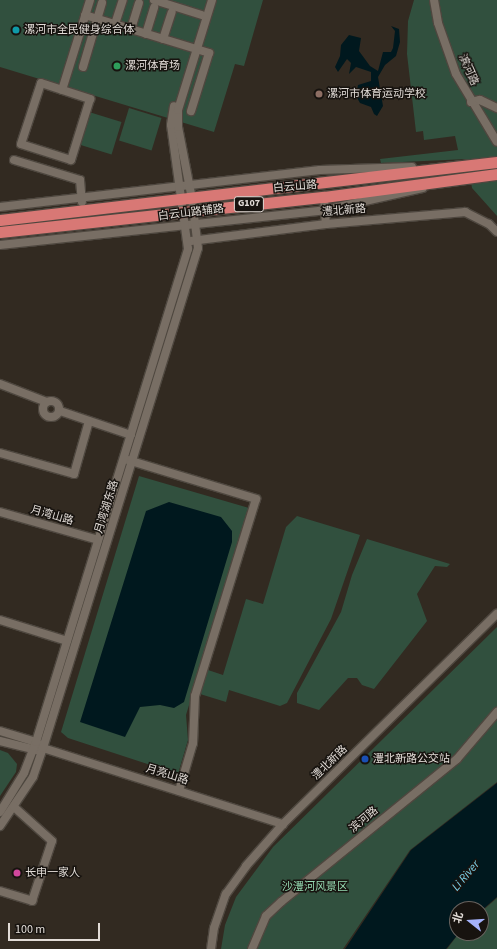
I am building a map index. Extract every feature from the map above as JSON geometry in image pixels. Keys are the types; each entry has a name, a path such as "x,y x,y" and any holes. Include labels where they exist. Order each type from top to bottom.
{"highway":[{"name":"白云山路","path":"0,232 497,162"},
{"name":"白云山路","path":"0,220 82,211 324,197 497,174"}],"street":[{"path":"62,90 90,0"},
{"path":"115,24 123,0"},
{"path":"194,49 207,0"},
{"path":"194,49 212,0"},
{"name":"滨河路","path":"434,0 445,45 456,74 497,142"},
{"path":"83,67 102,3"},
{"path":"131,29 139,3"},
{"path":"146,34 154,4 202,15"},
{"path":"163,39 172,12"},
{"path":"85,15 209,53 191,112"},
{"name":"月湾湖东路","path":"0,812 24,773 36,742 188,249 185,224 190,185 178,127 178,110 194,49"},
{"name":"月湾湖东路","path":"0,826 33,777 43,748 133,462 198,248 195,223 181,186 171,125 174,106 194,49"},
{"path":"41,83 62,90 90,99 71,160 21,144 41,83"},
{"path":"472,102 480,100 497,108"},
{"path":"14,160 80,180 82,211"},
{"path":"0,207 320,170 472,165"},
{"name":"白云山路辅路","path":"0,246 185,224 325,210 477,176"},
{"path":"324,197 326,224"},
{"name":"澧北新路","path":"187,241 326,224 465,212 489,224 497,232"},
{"path":"0,384 47,402 57,403 60,411"},
{"path":"47,402 43,409 46,416 54,417 60,411"},
{"path":"60,411 131,435"},
{"path":"0,453 74,474 89,421"},
{"path":"124,459 256,499 195,696 193,743 178,791"},
{"name":"月湾山路","path":"0,512 98,540"},
{"name":"澧北新路","path":"211,949 214,928 226,894 246,866 283,824 497,614"},
{"path":"0,620 67,641"},
{"name":"滨河路","path":"252,949 266,916 281,902 457,759 497,712"},
{"name":"月亮山路","path":"0,731 36,742 43,748 283,824"},
{"path":"0,741 32,751 43,748"},
{"path":"0,891 32,901 52,841 14,807"}],"green space":[{"name":"漯河体育场","path":"0,0 263,0 244,66 235,64 214,132 0,67"},
{"path":"414,0 497,0 497,216 472,188 467,159 381,163 380,159 458,150 455,136 424,140 423,131 416,132 407,54 408,21"},
{"path":"129,108 162,118 152,150 119,141"},
{"path":"89,112 122,122 112,154 79,145"},
{"path":"139,476 249,508 186,715 188,740 178,774 68,738 61,732"},
{"path":"297,516 360,535 331,619 287,703 280,706 229,690 226,702 200,694 208,670 223,675 246,599 263,604 286,527"},
{"path":"367,539 450,564 447,567 435,566 417,594 427,621 374,689 362,685 357,678 348,678 319,710 297,703 297,693 341,612 352,575"},
{"name":"沙澧河风景区","path":"497,627 497,782 410,850 343,949 221,949 225,925 236,897 273,847"},
{"path":"0,750 8,753 17,764 16,772 0,796"},
{"path":"497,898 497,949 447,949 453,941 489,941 489,905"}],"water":[{"path":"391,26 399,29 400,42 396,56 385,65 378,77 383,106 377,116 374,114 371,107 360,103 356,96 358,85 371,81 371,72 356,67 349,74 351,63 347,59 338,72 335,67 340,56 341,45 349,35 361,38 359,51 370,66 378,71 383,52 391,52 393,48 395,31"},
{"path":"169,502 221,517 232,531 232,542 184,702 174,708 160,705 140,707 125,737 80,722 146,511"},
{"name":"Li River","path":"497,783 497,897 489,904 489,901 449,901 449,941 452,941 446,949 345,949 411,850"}],"place":[{"name":"漯河市全民健身综合体","path":"16,30"},
{"name":"漯河体育场","path":"117,66"},
{"name":"漯河市体育运动学校","path":"319,94"},
{"name":"澧北新路公交站","path":"365,759"},
{"name":"长申一家人","path":"17,873"}]}
